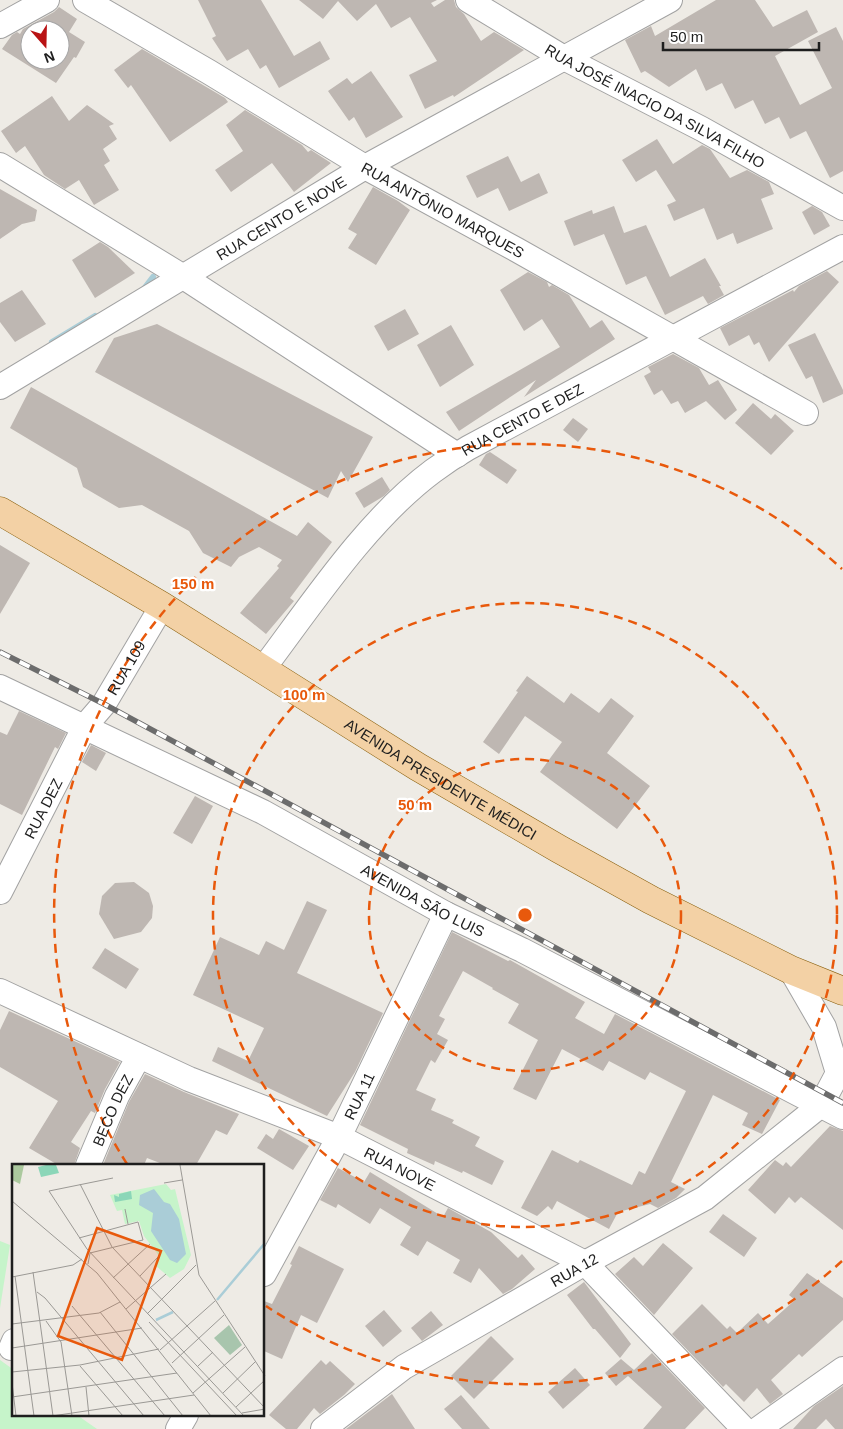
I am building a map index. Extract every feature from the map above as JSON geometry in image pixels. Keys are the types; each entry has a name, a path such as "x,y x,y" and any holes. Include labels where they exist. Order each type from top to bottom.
{"main road":[{"name":"AVENIDA PRESIDENTE MÉDICI","path":"0,512 162,606 418,767 559,849 651,900 791,970 843,991"}],"street":[{"path":"0,26 47,0"},
{"name":"RUA ANTÔNIO MARQUES","path":"85,0 209,72 365,167 806,413"},
{"name":"RUA JOSÉ INACIO DA SILVA FILHO","path":"468,0 564,58 702,129 843,208"},
{"name":"RUA CENTO E NOVE","path":"0,387 365,167 670,0"},
{"path":"0,165 182,276 457,455"},
{"name":"RUA CENTO E DEZ","path":"263,669 318,595 377,523 405,494 425,477 457,455 843,247"},
{"name":"RUA 109","path":"85,726 104,704 162,606"},
{"name":"AVENIDA SÃO LUIS","path":"0,688 85,726 262,812 446,914 522,950 843,1117"},
{"name":"RUA DEZ","path":"0,892 85,726"},
{"name":"RUA 11","path":"265,1272 339,1137 446,914"},
{"path":"791,970 824,1027 838,1073 821,1105"},
{"name":"RUA NOVE","path":"0,991 189,1078 339,1137 585,1263 744,1429"},
{"name":"BECO DEZ","path":"88,1164 117,1096 139,1056"},
{"name":"RUA 12","path":"323,1429 404,1367 585,1263 705,1198 821,1105"},
{"path":"758,1429 843,1369"},
{"path":"178,1429 185,1416"}],"green space":[{"path":"0,1241 10,1245 0,1308"},
{"path":"0,1360 12,1369 12,1416 78,1416 97,1429 0,1429"}],"building":[{"path":"198,0 261,0 294,56 320,41 330,59 279,88 266,65 260,69 248,49 227,61 212,38 216,36"},
{"path":"299,0 437,0 431,3 434,7 445,0 454,0 456,7 464,14 481,41 494,32 524,50 454,97 453,95 425,109 409,75 437,61 410,17 391,28 376,4 357,21 338,1 323,19"},
{"path":"716,0 755,0 773,27 807,10 818,32 775,56 800,105 832,88 808,41 836,27 843,41 843,171 830,178 806,131 790,139 779,117 765,124 753,100 735,109 722,83 706,91 696,69 669,87 645,71 641,73 625,40 651,26 655,36"},
{"path":"59,7 77,19 70,30 70,20 39,20"},
{"path":"17,32 20,34 20,60 2,49 12,35"},
{"path":"70,33 85,42 76,58 74,57 70,63"},
{"path":"142,49 225,98 228,102 170,142 131,85 128,88 114,70"},
{"path":"35,70 65,70 56,83"},
{"path":"371,71 403,117 366,138 354,117 349,121 328,91 347,78 352,84"},
{"path":"52,96 69,121 87,105 114,124 109,126 117,139 103,149 110,161 104,165 119,190 94,205 79,180 65,189 44,175 25,146 16,153 1,131"},
{"path":"245,110 302,145 308,152 311,150 331,163 294,192 272,163 231,192 215,170 243,151 226,125"},
{"path":"657,139 673,164 702,145 710,149 730,178 747,170 769,182 774,194 761,199 773,229 737,244 733,233 717,240 704,208 674,221 667,205 676,201 656,170 636,182 622,160"},
{"path":"508,156 521,182 539,173 548,193 509,211 498,188 477,198 466,176"},
{"path":"373,187 410,210 376,265 348,248 357,234 348,229"},
{"path":"0,189 37,210 35,221 22,224 0,239"},
{"path":"614,206 624,233 646,225 670,277 705,258 724,295 708,304 703,296 665,315 646,276 626,285 604,234 574,246 564,221 592,210 593,214"},
{"path":"812,206 822,212 830,226 814,235 802,212"},
{"path":"100,242 108,247 135,273 95,298 72,260"},
{"path":"827,271 839,282 769,362 759,342 754,345 749,335 729,346 720,328 793,290 794,292 799,286"},
{"path":"528,272 547,282 549,287 552,285 569,295 590,328 602,320 615,339 524,397 536,380 459,431 446,412 560,347 542,319 524,331 500,290"},
{"path":"22,290 46,324 15,342 0,322 0,303"},
{"path":"405,309 419,334 388,351 374,326"},
{"path":"157,324 373,437 348,482 341,471 328,498 95,372 114,338"},
{"path":"451,325 474,365 440,387 417,345"},
{"path":"815,333 843,390 843,394 823,403 812,376 806,379 788,345"},
{"path":"673,354 699,368 709,385 718,380 737,410 725,420 706,401 685,413 678,401 671,404 662,390 654,395 644,376 651,372 648,367"},
{"path":"31,387 297,536 308,522 332,542 290,598 294,601 266,634 240,613 279,568 277,566 282,560 259,547 239,557 231,567 203,553 189,531 142,505 119,508 83,487 77,468 10,428"},
{"path":"753,403 771,419 775,414 794,431 771,455 735,423"},
{"path":"573,418 588,429 578,442 563,430"},
{"path":"490,452 517,470 507,484 479,465 486,454"},
{"path":"382,477 390,490 384,496 364,508 355,493"},
{"path":"0,545 30,563 0,614"},
{"path":"527,676 564,703 571,693 599,713 611,698 634,716 607,753 650,786 617,829 540,772 562,742 525,716 499,754 483,742"},
{"path":"19,711 66,733 58,749 55,747 22,815 0,804 0,732 7,735"},
{"path":"91,745 106,753 96,771 82,762"},
{"path":"195,796 213,806 192,844 173,833"},
{"path":"134,882 149,893 153,906 152,918 141,932 114,939 99,914 102,896 115,883"},
{"path":"307,901 327,910 297,973 383,1013 355,1072 327,1116 212,1061 218,1047 248,1061 264,1028 193,995 220,937 259,955 266,941 284,950"},
{"path":"452,932 508,961 510,960 585,1002 575,1018 604,1034 615,1014 780,1100 762,1134 742,1125 748,1113 713,1095 671,1182 685,1189 676,1198 658,1208 650,1204 618,1212 609,1229 557,1201 552,1210 548,1206 537,1216 521,1208 552,1150 578,1163 580,1160 632,1185 639,1171 645,1174 686,1091 650,1072 645,1080 609,1061 603,1071 562,1049 536,1100 513,1089 538,1040 508,1023 519,1004 463,971 439,1016 445,1019 437,1034 448,1040 435,1063 431,1060 416,1090 436,1099 431,1110 454,1120 452,1123 480,1137 475,1146 504,1161 492,1185 463,1171 462,1173 435,1161 434,1165 407,1153 408,1149 360,1125"},
{"path":"105,948 139,969 126,989 92,968"},
{"path":"9,1011 120,1062 105,1089 95,1113 91,1111 71,1142 80,1148 74,1164 56,1164 29,1148 58,1101 0,1067 0,1030"},
{"path":"145,1074 239,1114 227,1135 216,1130 197,1164 162,1164 147,1158 144,1164 103,1164 129,1102"},
{"path":"830,1126 843,1131 843,1230 801,1197 795,1203 789,1197 775,1214 748,1190 775,1160 783,1166 786,1162 791,1167"},
{"path":"279,1129 309,1146 293,1170 257,1148 266,1134 273,1139"},
{"path":"338,1168 364,1182 370,1172 443,1217 448,1208 491,1232 518,1258 522,1254 535,1269 512,1289 503,1294 479,1268 471,1283 453,1273 460,1260 427,1241 418,1256 400,1245 411,1227 380,1208 370,1224 338,1204 336,1208 320,1200"},
{"path":"723,1214 757,1238 744,1257 709,1232"},
{"path":"663,1243 693,1268 654,1315 615,1274 634,1257 643,1266"},
{"path":"299,1246 344,1269 317,1323 301,1315 282,1359 265,1351 265,1301 272,1304 292,1265 290,1264"},
{"path":"807,1273 843,1298 843,1320 802,1357 799,1354 771,1380 783,1394 770,1404 757,1388 744,1402 726,1384 723,1387 672,1334 702,1304 727,1329 730,1326 737,1333 758,1313 768,1324 795,1300 789,1295"},
{"path":"584,1282 631,1344 620,1358 593,1329 567,1295"},
{"path":"384,1310 402,1331 383,1347 365,1326"},
{"path":"431,1311 443,1325 422,1341 411,1328"},
{"path":"491,1336 514,1359 474,1399 451,1376"},
{"path":"652,1353 705,1408 685,1429 643,1429 662,1407 628,1376 616,1386 605,1373 621,1359 634,1370"},
{"path":"321,1360 326,1365 330,1361 355,1384 320,1414 314,1408 297,1429 286,1429 269,1415"},
{"path":"575,1368 590,1385 563,1409 548,1392"},
{"path":"843,1386 843,1429 835,1429 826,1419 816,1429 793,1429 814,1406"},
{"path":"392,1394 415,1429 346,1429"},
{"path":"461,1395 490,1429 462,1429 444,1409"}],"waterway":[{"path":"143,290 153,277"},
{"path":"52,342 95,316"}],"railway":[{"path":"0,652 104,704 843,1103"}]}
